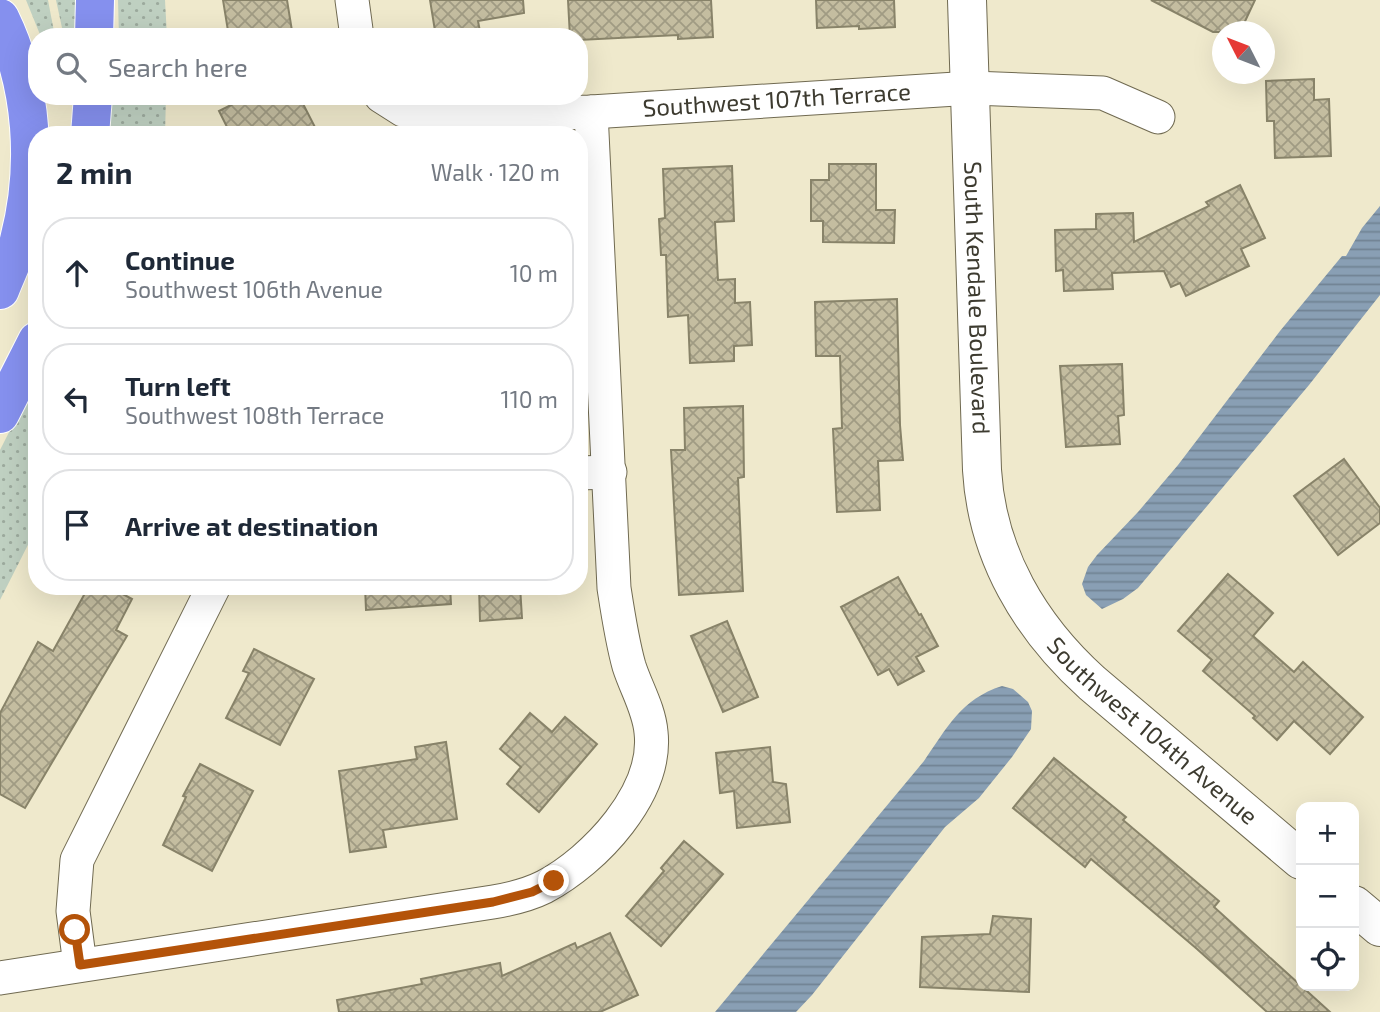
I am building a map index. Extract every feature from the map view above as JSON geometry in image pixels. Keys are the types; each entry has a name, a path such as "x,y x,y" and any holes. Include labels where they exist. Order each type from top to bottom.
{"highway":[{"path":"94,28 95,0"},
{"path":"0,18 23,83 29,126"},
{"path":"91,126 92,105"},
{"path":"0,290 19,240 28,192"},
{"path":"0,414 28,359"}],"street":[{"path":"352,0 356,28"},
{"name":"South Kendale Boulevard","path":"967,0 972,88 983,490 992,535 1016,588"},
{"name":"Southwest 107th Terrace","path":"397,105 414,113 439,117 591,112 972,88 1102,93 1158,117"},
{"path":"0,978 493,902 532,892 576,866 605,837 639,792 646,777 651,744 648,718 629,668 594,473 591,112"},
{"name":"Southwest 104th Avenue","path":"1016,588 1037,622 1078,670 1296,856"},
{"path":"80,965 73,911 78,860 210,595"},
{"path":"1359,909 1380,927"}],"green space":[{"path":"26,0 48,0 53,28 37,28"},
{"path":"56,0 80,0 82,28 62,28"},
{"path":"118,0 165,0 167,28 119,28"},
{"path":"109,105 166,105 165,126 107,126"},
{"path":"28,395 28,545 0,600 0,450"}],"water":[{"path":"1380,206 1380,295 1309,385 1138,588 1102,609 1086,595 1082,584 1088,567 1178,465 1280,331 1342,256 1346,256 1362,228"},
{"path":"1002,686 1013,689 1028,702 1032,711 1031,729 979,798 945,827 812,995 796,1012 715,1012 924,761 956,716 976,699"}],"building":[{"path":"223,0 287,0 292,28 228,28"},
{"path":"430,0 523,0 524,13 478,21 479,28 435,28"},
{"path":"568,0 711,0 713,37 678,39 678,35 588,40 588,28 570,28"},
{"path":"816,0 894,0 895,27 817,28"},
{"path":"1151,0 1255,0 1245,21 1212,21 1212,31"},
{"path":"1314,79 1314,100 1329,99 1331,156 1275,158 1274,121 1267,121 1266,84 1275,84 1275,81"},
{"path":"231,105 304,105 314,126 226,126 219,111"},
{"path":"829,164 876,164 876,210 895,210 894,243 823,242 823,221 811,221 811,180 829,180"},
{"path":"732,166 734,221 715,222 718,280 735,279 735,303 750,302 752,345 734,346 734,361 690,363 688,315 668,317 666,255 661,255 659,219 665,218 663,169"},
{"path":"1240,185 1265,238 1241,249 1249,266 1186,296 1180,283 1171,287 1164,271 1112,273 1113,289 1064,291 1063,270 1056,271 1055,230 1096,229 1096,214 1133,213 1134,242 1209,206 1206,202"},
{"path":"897,299 903,460 878,461 880,510 837,512 833,429 842,428 840,356 816,356 815,302"},
{"path":"1122,364 1124,415 1118,416 1120,444 1066,447 1060,366"},
{"path":"743,406 744,477 738,478 743,591 679,595 671,450 685,450 684,408"},
{"path":"1344,459 1380,508 1380,523 1338,555 1294,496"},
{"path":"1228,574 1273,613 1253,636 1294,672 1303,662 1363,717 1330,754 1294,721 1277,740 1253,718 1255,716 1203,671 1212,660 1178,631"},
{"path":"898,577 938,646 916,657 924,671 898,685 889,669 878,675 841,607"},
{"path":"84,595 125,595 132,599 116,630 127,636 25,808 0,794 0,713 38,642 53,651"},
{"path":"365,595 450,595 451,604 366,610"},
{"path":"479,595 521,595 522,618 480,621"},
{"path":"727,621 758,697 723,712 691,636"},
{"path":"254,649 314,679 280,745 226,718 249,673 243,671"},
{"path":"530,713 552,732 565,717 597,744 539,812 507,784 521,767 500,749"},
{"path":"446,742 457,819 383,830 386,847 350,852 339,771 417,759 415,747"},
{"path":"770,747 773,782 786,784 790,822 737,828 734,791 720,793 716,753"},
{"path":"1054,758 1126,817 1123,820 1219,901 1214,907 1296,981 1296,991 1307,991 1330,1012 1267,1012 1091,859 1085,867 1013,808"},
{"path":"200,764 253,791 212,871 163,845 186,797 183,796"},
{"path":"684,841 723,874 661,946 626,916 664,871 661,868"},
{"path":"993,916 1031,919 1029,992 920,987 922,937 990,934"},
{"path":"610,933 638,995 600,1012 339,1012 337,1000 422,984 421,979 500,963 502,976 575,943 577,948"}],"route":[{"path":"75,930 80,965 507,900 554,881"}]}
